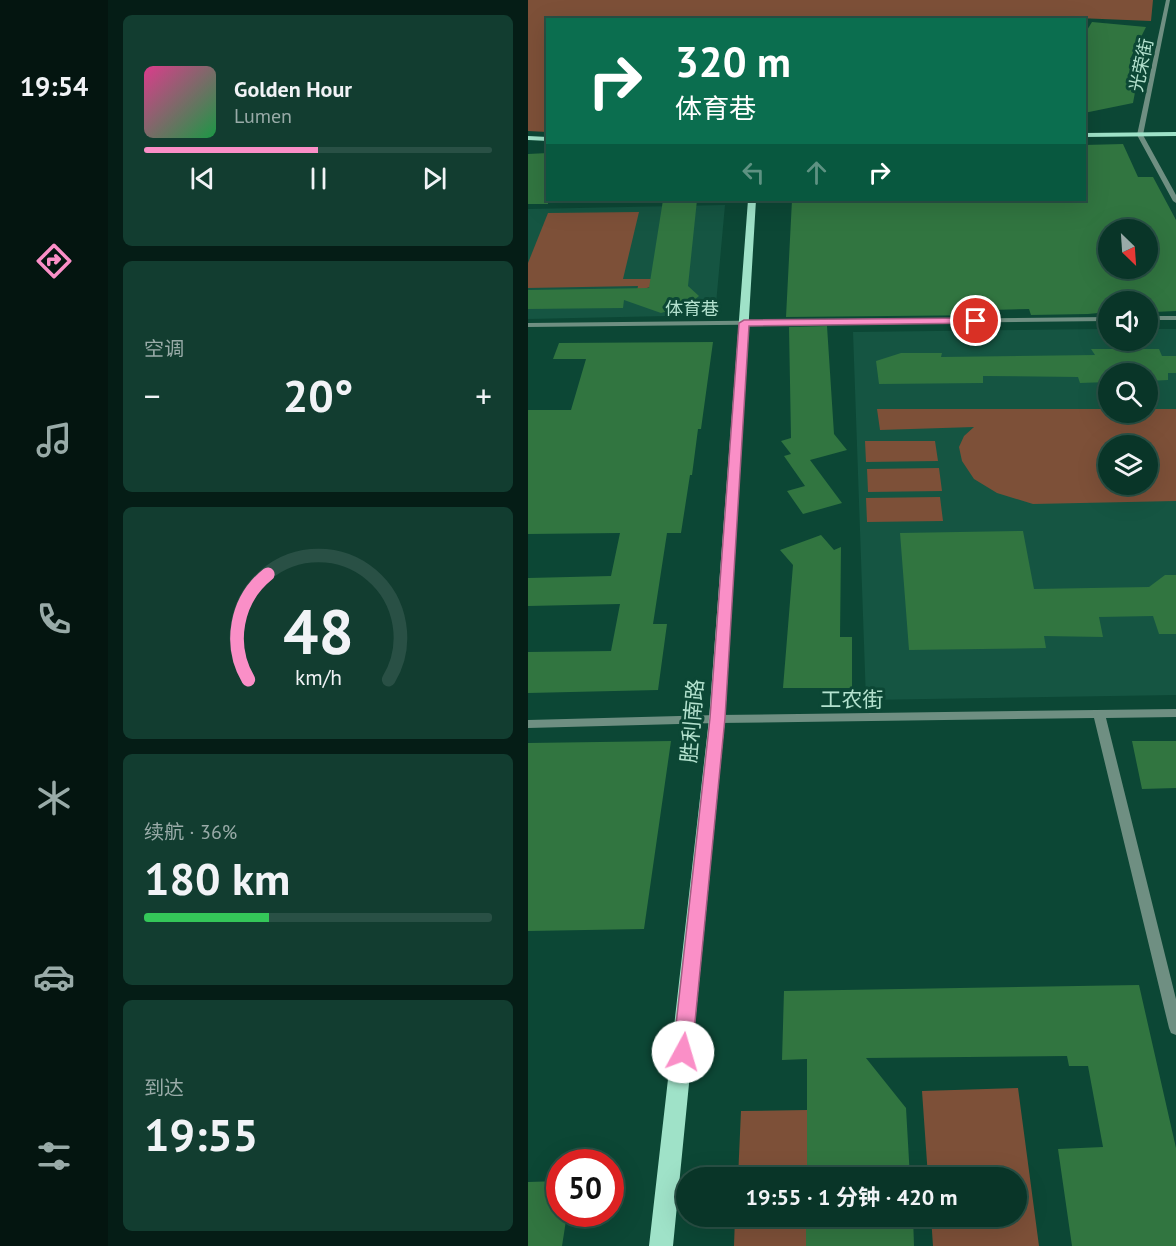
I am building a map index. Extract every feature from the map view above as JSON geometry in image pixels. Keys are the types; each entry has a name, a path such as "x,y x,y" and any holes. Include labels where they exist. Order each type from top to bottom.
{"main road":[{"path":"1086,135 1176,134"},
{"path":"528,138 546,139"},
{"name":"胜利南路","path":"660,1246 717,718 752,201"}],"street":[{"name":"光荣街","path":"1140,135 1168,0"},
{"path":"1164,20 1176,20"},
{"path":"1140,135 1176,201"},
{"path":"1158,318 1176,318"},
{"name":"体育巷","path":"528,324 1098,319"},
{"name":"工农街","path":"528,724 717,718 1176,713"},
{"path":"1099,715 1176,1028"}],"shaded area":[{"path":"528,0 1153,0 1151,21 1086,18 546,18 546,132 528,131"},
{"path":"725,205 715,315 528,319 528,209"},
{"path":"639,212 623,279 661,279 663,283 637,291 638,286 528,288 528,263 548,213"},
{"path":"1098,329 1098,351 1158,351 1158,329 1176,329 1176,695 866,700 853,332"},
{"path":"877,409 1098,409 1098,423 1158,423 1158,409 1176,409 1176,501 1033,504 997,493 974,479 962,461 959,447 964,436 974,427 880,430"},
{"path":"865,441 935,441 938,461 866,462"},
{"path":"939,468 942,491 868,492 867,469"},
{"path":"940,497 943,521 867,522 866,498"},
{"path":"1018,1088 1039,1246 933,1246 932,1227 1027,1227 1027,1167 927,1167 922,1091"},
{"path":"808,1110 807,1167 738,1167 741,1111"},
{"path":"735,1227 806,1227 806,1246 734,1246"}],"building":[{"path":"1092,22 1146,27 1130,59 1141,60 1133,103 1086,113 1086,32"},
{"path":"1123,144 1138,177 1153,177 1176,220 1176,311 1158,312 1158,291 1098,291 1098,313 1031,315 1029,309 991,310 992,315 786,317 792,201 1086,201 1086,145"},
{"path":"546,153 546,201 548,204 528,204 528,154"},
{"path":"663,201 697,201 688,286 699,296 688,305 661,313 624,300 623,308 528,309 528,290 649,288"},
{"path":"827,326 834,434 847,450 810,460 842,503 803,514 787,491 805,486 784,456 791,454 781,441 791,438 789,327"},
{"path":"713,342 701,429 698,429 681,533 667,533 653,624 667,624 658,690 528,693 528,652 611,651 620,604 528,606 528,578 611,576 620,533 528,534 528,410 571,410 586,359 553,359 559,343"},
{"path":"1091,349 1158,351 1159,349 1162,356 1176,356 1176,373 1168,373 1168,380 1158,380 1158,363 1098,363 1098,382 1080,383 1078,377 983,376 983,383 879,384 876,361 901,353 942,353 941,357 1095,355"},
{"path":"1023,531 1034,589 1149,587 1165,575 1176,575 1176,634 1159,634 1153,616 1099,617 1103,637 1044,636 1046,648 909,650 900,533"},
{"path":"821,535 834,550 841,547 840,637 852,637 852,688 783,688 793,565 780,550"},
{"path":"671,741 644,929 528,931 528,743"},
{"path":"1132,741 1176,741 1176,788 1142,789"},
{"path":"1139,985 1176,1148 1176,1246 1072,1246 1058,1149 1103,1147 1088,1066 1069,1066 1067,1056 866,1058 906,1108 909,1167 807,1167 807,1059 782,1060 784,991"},
{"path":"546,1181 546,1227 565,1227 562,1246 528,1246 528,1182"},
{"path":"806,1227 913,1227 914,1246 806,1246"}],"route":[{"path":"683,1052 726,611 728,537 744,323 976,321"}]}
